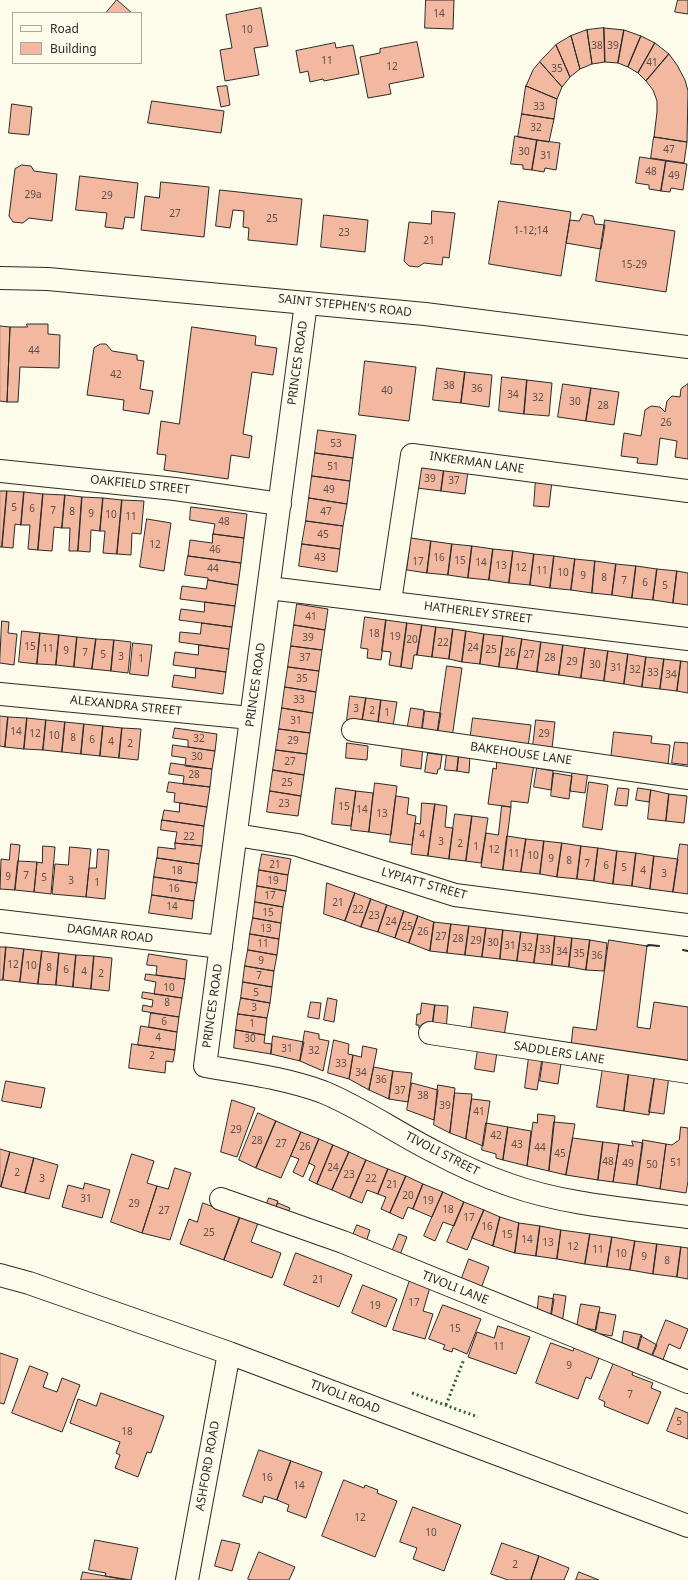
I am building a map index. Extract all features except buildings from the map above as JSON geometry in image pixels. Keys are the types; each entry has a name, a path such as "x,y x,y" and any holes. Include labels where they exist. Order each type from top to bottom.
{"street":[{"name":"SAINT STEPHEN'S ROAD","path":"0,278 48,279 425,314 688,347"},
{"name":"PRINCES ROAD","path":"205,1066 306,303"},
{"name":"INKERMAN LANE","path":"390,601 412,455 688,491"},
{"name":"OAKFIELD STREET","path":"0,471 175,488 280,504"},
{"name":"HATHERLEY STREET","path":"269,588 390,601 688,639"},
{"name":"ALEXANDRA STREET","path":"0,694 251,718"},
{"name":"BAKEHOUSE LANE","path":"353,730 688,778"},
{"name":"LYPIATT STREET","path":"236,835 298,845 455,895 688,925"},
{"name":"DAGMAR ROAD","path":"0,921 221,947"},
{"name":"SADDLERS LANE","path":"430,1033 688,1072"},
{"name":"TIVOLI STREET","path":"205,1066 291,1082 322,1092 345,1102 435,1152 471,1170 549,1198 688,1217"},
{"name":"TIVOLI LANE","path":"221,1199 343,1242 688,1382"},
{"name":"TIVOLI ROAD","path":"0,1274 229,1353 688,1526"},
{"name":"ASHFORD ROAD","path":"188,1580 229,1353"}],"hedge":[{"path":"446,1405 464,1359"},
{"path":"412,1393 478,1417"}],"wall":[{"path":"647,946 659,946"},
{"path":"683,950 688,951"}]}
